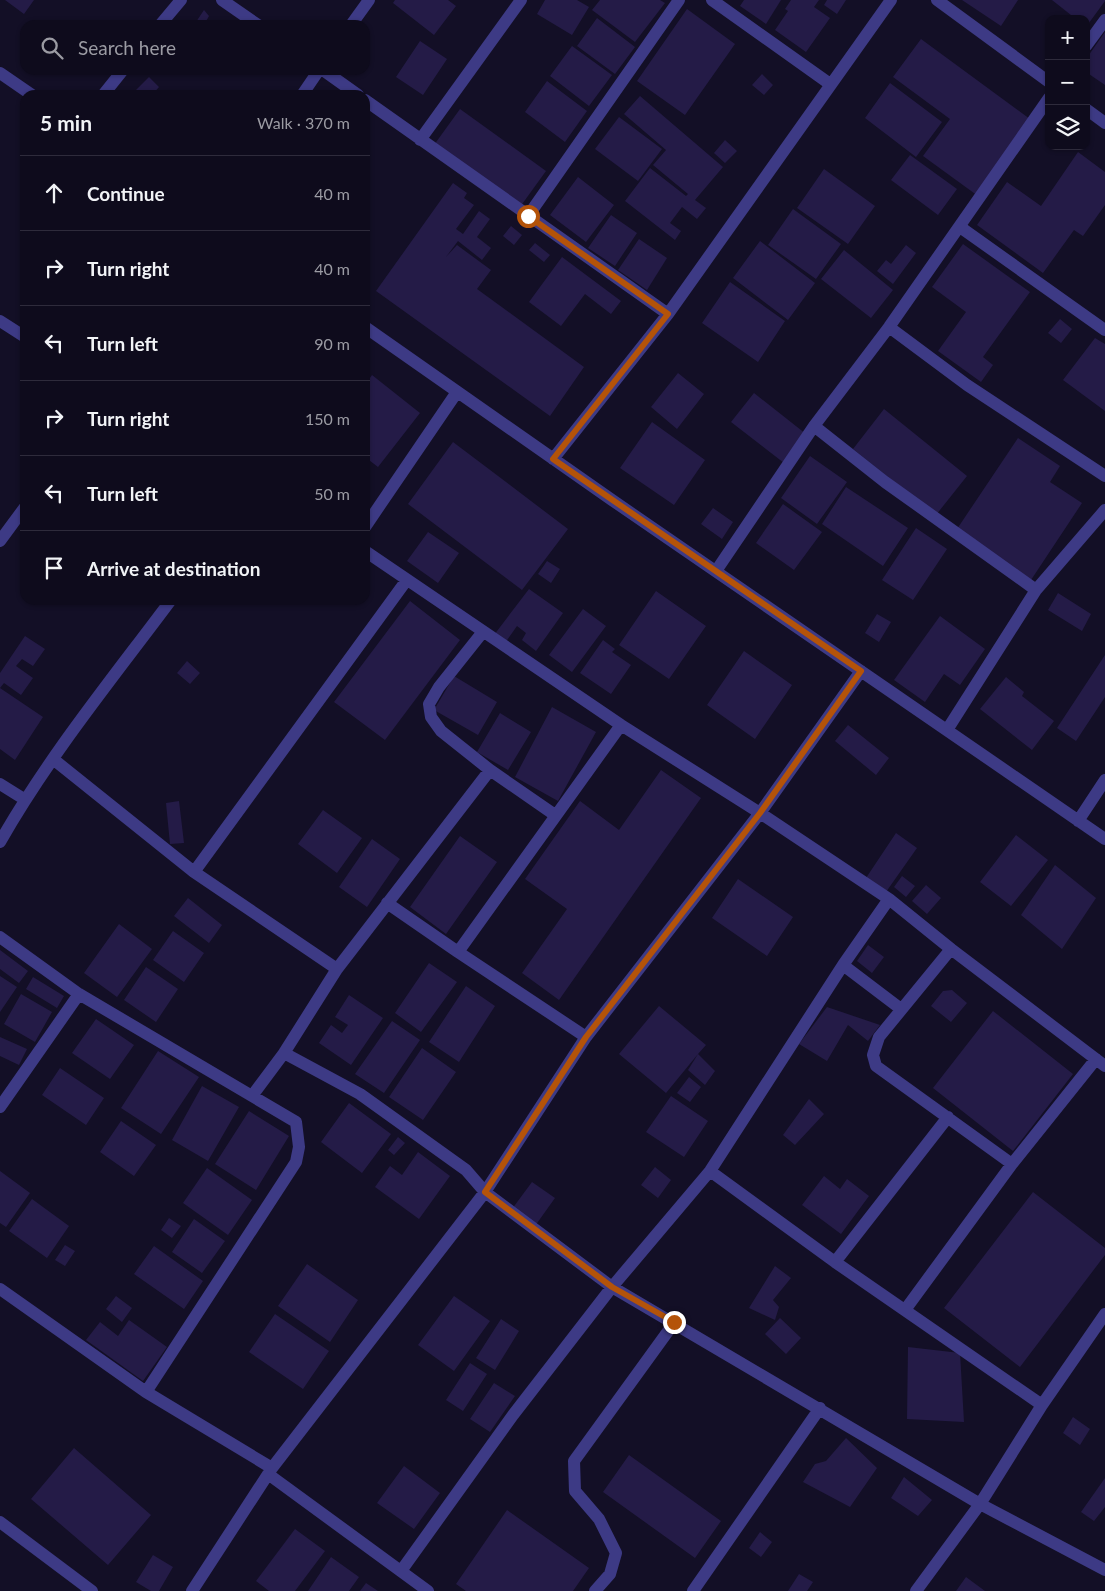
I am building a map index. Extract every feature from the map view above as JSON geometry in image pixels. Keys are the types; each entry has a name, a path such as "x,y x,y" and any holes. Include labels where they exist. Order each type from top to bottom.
{"street":[{"path":"164,20 181,0"},
{"path":"222,0 251,20"},
{"path":"355,20 369,0"},
{"path":"420,140 521,0"},
{"path":"528,216 679,0"},
{"path":"712,0 830,84"},
{"path":"553,459 668,314 891,0"},
{"path":"937,0 1045,79"},
{"path":"1090,41 1105,20"},
{"path":"0,73 25,90"},
{"path":"107,90 119,75"},
{"path":"305,90 316,75"},
{"path":"330,75 351,90"},
{"path":"370,104 668,314"},
{"path":"716,571 814,426 889,327 1045,104"},
{"path":"1090,112 1105,123"},
{"path":"960,227 1105,330"},
{"path":"0,321 20,334"},
{"path":"889,327 967,385 1105,476"},
{"path":"370,332 1105,838"},
{"path":"370,520 457,392"},
{"path":"814,426 884,482 1036,590"},
{"path":"947,730 1036,590 1105,510"},
{"path":"0,541 20,514"},
{"path":"370,554 482,633 889,899 951,949 1100,1062 1012,1164 906,1310"},
{"path":"194,872 406,581"},
{"path":"0,842 24,800 53,759 168,605"},
{"path":"482,633 439,687 429,704 430,717 441,731 490,770 555,815"},
{"path":"192,1591 270,1471 485,1192 586,1037 760,813 861,671"},
{"path":"458,952 621,725"},
{"path":"53,759 194,872 337,969"},
{"path":"252,1096 284,1053 337,969 490,770"},
{"path":"1078,821 1105,780"},
{"path":"0,784 24,800"},
{"path":"401,1571 514,1415 612,1287 710,1171 843,965 889,899"},
{"path":"387,903 586,1037"},
{"path":"0,937 79,994 296,1122 299,1147 296,1162 146,1392"},
{"path":"951,949 901,1009 874,1046 873,1056 876,1066 1012,1164"},
{"path":"843,965 901,1009"},
{"path":"0,1107 79,994"},
{"path":"284,1053 360,1094 466,1170 485,1192 612,1287 980,1504 1105,1570"},
{"path":"835,1262 948,1117"},
{"path":"710,1171 835,1262 1042,1405"},
{"path":"0,1289 146,1392 270,1471 428,1591"},
{"path":"916,1591 980,1504 1042,1405 1105,1314"},
{"path":"595,1591 610,1574 616,1553 599,1519 575,1491 574,1461 674,1322"},
{"path":"693,1591 820,1408"},
{"path":"0,1522 92,1591"}],"building":[{"path":"5,0 34,0 24,14"},
{"path":"395,0 448,0 456,6 434,35 393,3"},
{"path":"545,0 577,0 589,7 572,35 537,14"},
{"path":"600,0 660,0 665,3 635,42 592,10"},
{"path":"744,0 781,0 766,24 740,6"},
{"path":"791,0 819,0 814,7 830,18 806,52 775,30 788,11 785,9"},
{"path":"827,0 846,0 837,14 824,5"},
{"path":"962,0 1018,0 1001,26"},
{"path":"1052,0 1105,0 1090,22 1090,15 1071,15"},
{"path":"687,9 735,44 685,115 637,81"},
{"path":"204,10 209,16 207,20 197,20"},
{"path":"597,18 635,47 615,74 577,46"},
{"path":"1105,32 1105,85 1090,75 1090,53"},
{"path":"921,39 1030,119 978,196 923,156 950,119 893,77"},
{"path":"420,41 447,59 423,95 396,77"},
{"path":"572,46 612,75 589,106 550,76"},
{"path":"762,74 773,85 764,95 752,85"},
{"path":"149,77 159,87 156,90 136,90"},
{"path":"547,81 587,111 565,142 525,112"},
{"path":"890,83 942,122 916,157 865,118"},
{"path":"640,96 723,167 695,200 706,208 697,219 682,207 670,223 681,231 675,240 625,201 650,168 686,196 688,194 653,165 666,150 624,114"},
{"path":"460,109 546,171 520,207 434,145"},
{"path":"619,117 662,149 638,181 595,149"},
{"path":"725,140 737,151 725,163 714,153"},
{"path":"1078,152 1105,172 1105,205 1083,236 1074,230 1043,273 977,225 1007,182 1041,206"},
{"path":"910,155 957,189 938,215 891,180"},
{"path":"824,169 875,206 848,244 797,208"},
{"path":"578,177 614,205 586,242 550,215"},
{"path":"453,183 467,193 464,198 474,205 456,229 463,234 479,211 490,219 477,237 491,248 482,260 458,241 446,257 457,245 491,270 477,289 584,367 550,416 376,291"},
{"path":"793,209 841,244 816,279 768,245"},
{"path":"611,215 637,233 615,266 588,248"},
{"path":"511,226 522,235 514,245 503,236"},
{"path":"639,239 667,258 647,290 618,270"},
{"path":"760,241 815,283 788,320 733,278"},
{"path":"535,243 550,255 544,262 529,250"},
{"path":"963,244 1030,292 983,357 993,365 981,382 938,351 966,312 932,287"},
{"path":"906,245 916,253 893,284 877,271 886,260 891,264"},
{"path":"844,250 893,290 871,318 821,279"},
{"path":"562,257 621,301 611,314 585,294 561,326 529,302"},
{"path":"730,282 785,321 758,362 702,323"},
{"path":"1060,319 1072,329 1061,343 1048,333"},
{"path":"1095,338 1105,344 1105,411 1063,380"},
{"path":"678,373 704,394 677,429 651,407"},
{"path":"372,375 420,413 378,467 370,461 370,378"},
{"path":"754,393 806,434 784,463 731,422"},
{"path":"884,409 967,476 936,515 853,449"},
{"path":"652,422 705,460 674,505 620,468"},
{"path":"1018,438 1060,466 1050,482 1082,503 1031,580 957,529"},
{"path":"453,442 568,529 522,590 408,504"},
{"path":"810,456 847,482 817,524 781,498"},
{"path":"846,487 908,528 883,566 822,524"},
{"path":"783,504 822,532 794,570 756,543"},
{"path":"713,508 733,522 722,539 701,524"},
{"path":"916,528 947,549 913,600 882,580"},
{"path":"428,532 459,553 438,583 407,561"},
{"path":"547,561 560,569 551,583 538,574"},
{"path":"529,589 563,613 536,651 522,640 526,633 517,626 505,643 494,635"},
{"path":"656,591 706,626 669,679 619,645"},
{"path":"1058,593 1091,614 1082,631 1048,610"},
{"path":"410,601 460,640 385,740 334,702"},
{"path":"583,609 606,626 572,672 549,655"},
{"path":"877,614 891,622 879,642 865,633"},
{"path":"940,616 985,649 960,685 944,674 925,702 894,680"},
{"path":"25,636 45,649 33,666 22,659 16,666 33,678 21,695 4,683 0,688 0,673"},
{"path":"603,640 615,649 612,652 631,665 611,694 580,673"},
{"path":"744,651 792,685 755,739 707,705"},
{"path":"1105,655 1105,697 1076,741 1057,728"},
{"path":"187,661 200,673 190,684 177,673"},
{"path":"454,676 497,702 478,735 434,710"},
{"path":"1006,677 1024,692 1022,696 1054,721 1032,750 980,709"},
{"path":"0,688 43,717 15,760 0,749"},
{"path":"552,707 596,732 558,801 515,777"},
{"path":"500,713 531,732 508,770 477,752"},
{"path":"848,725 889,758 876,775 835,741"},
{"path":"661,770 701,798 559,1000 522,973 567,909 525,879 580,801 619,830"},
{"path":"179,801 184,843 170,844 166,803"},
{"path":"323,810 362,838 337,873 298,844"},
{"path":"896,833 917,848 886,892 866,878"},
{"path":"1016,835 1048,860 1011,906 980,882"},
{"path":"460,836 497,862 446,934 410,907"},
{"path":"372,839 400,859 367,907 339,887"},
{"path":"1055,865 1096,898 1062,949 1021,915"},
{"path":"902,876 915,886 906,897 894,887"},
{"path":"738,879 793,917 767,956 712,918"},
{"path":"926,885 941,898 927,914 912,901"},
{"path":"188,898 222,925 209,943 174,916"},
{"path":"119,924 152,949 117,997 84,973"},
{"path":"173,931 204,953 184,982 153,960"},
{"path":"868,945 884,957 872,973 857,961"},
{"path":"0,950 28,971 19,983 0,969"},
{"path":"429,963 457,982 421,1032 395,1013"},
{"path":"146,967 178,989 156,1022 124,1000"},
{"path":"0,976 17,987 0,1012"},
{"path":"33,977 64,996 57,1008 26,989"},
{"path":"466,986 495,1006 459,1062 429,1042"},
{"path":"952,990 967,1003 951,1022 931,1006 943,991"},
{"path":"21,994 52,1012 35,1042 4,1024"},
{"path":"349,995 383,1018 351,1065 319,1043 331,1025 342,1033 348,1025 335,1017"},
{"path":"659,1006 706,1045 666,1093 619,1054"},
{"path":"827,1007 880,1025 868,1041 848,1025 827,1061 799,1044"},
{"path":"993,1011 1073,1074 1013,1151 933,1088"},
{"path":"96,1019 134,1045 110,1079 72,1053"},
{"path":"392,1021 420,1040 384,1093 355,1074"},
{"path":"0,1037 27,1049 19,1065 0,1056"},
{"path":"422,1048 456,1072 423,1120 389,1097"},
{"path":"158,1051 199,1077 161,1134 121,1108"},
{"path":"698,1054 715,1071 705,1085 688,1070"},
{"path":"60,1068 104,1098 86,1125 42,1095"},
{"path":"689,1077 701,1087 690,1102 677,1093"},
{"path":"202,1086 239,1107 208,1161 172,1140"},
{"path":"671,1096 708,1121 684,1157 646,1132"},
{"path":"809,1099 824,1114 795,1145 783,1135"},
{"path":"349,1103 391,1134 362,1173 321,1142"},
{"path":"249,1111 289,1136 256,1190 215,1164"},
{"path":"121,1121 156,1145 134,1176 100,1152"},
{"path":"398,1137 405,1143 394,1155 388,1150"},
{"path":"418,1152 450,1176 419,1219 375,1187 390,1166 402,1175"},
{"path":"655,1167 671,1180 658,1198 641,1185"},
{"path":"207,1168 252,1200 228,1235 183,1203"},
{"path":"0,1171 30,1193 6,1227 0,1223"},
{"path":"824,1176 840,1189 847,1179 869,1196 841,1234 802,1205"},
{"path":"532,1182 555,1198 535,1226 512,1209"},
{"path":"1033,1192 1105,1248 1105,1255 1020,1367 944,1308"},
{"path":"32,1199 69,1226 47,1258 9,1231"},
{"path":"169,1218 181,1226 172,1238 161,1230"},
{"path":"194,1219 225,1241 202,1273 172,1252"},
{"path":"65,1245 75,1251 65,1266 55,1260"},
{"path":"154,1246 203,1281 184,1309 134,1274"},
{"path":"307,1264 358,1300 330,1342 278,1306"},
{"path":"775,1266 791,1278 773,1300 779,1307 775,1320 749,1308"},
{"path":"116,1296 132,1308 122,1322 106,1309"},
{"path":"454,1296 490,1321 454,1371 418,1345"},
{"path":"275,1314 329,1351 303,1389 249,1352"},
{"path":"780,1318 801,1338 786,1354 765,1334"},
{"path":"501,1319 519,1331 495,1370 476,1358"},
{"path":"129,1320 167,1347 143,1381 86,1340 100,1322 118,1336"},
{"path":"908,1347 960,1353 964,1422 907,1419"},
{"path":"470,1363 487,1374 463,1411 446,1400"},
{"path":"494,1383 515,1396 490,1432 470,1419"},
{"path":"1073,1417 1090,1429 1080,1445 1063,1433"},
{"path":"846,1438 877,1468 850,1507 803,1482 815,1464 826,1461"},
{"path":"74,1448 151,1515 108,1565 31,1499"},
{"path":"629,1455 721,1521 695,1558 603,1492"},
{"path":"404,1466 440,1493 414,1529 377,1503"},
{"path":"904,1477 932,1500 918,1516 891,1498"},
{"path":"1105,1478 1105,1507 1094,1521 1081,1512"},
{"path":"507,1510 589,1568 573,1591 466,1591 456,1584"},
{"path":"295,1529 325,1551 295,1591 269,1591 256,1581"},
{"path":"760,1532 772,1542 761,1557 749,1548"},
{"path":"153,1555 173,1567 159,1591 151,1591 136,1582"},
{"path":"331,1557 359,1577 349,1591 308,1591"},
{"path":"799,1574 813,1582 807,1591 788,1591"},
{"path":"966,1577 985,1591 956,1591"},
{"path":"366,1583 378,1591 360,1591"}],"route":[{"path":"528,216 668,314 553,459 861,671 760,813 586,1037 485,1192 612,1287 674,1322"}]}
